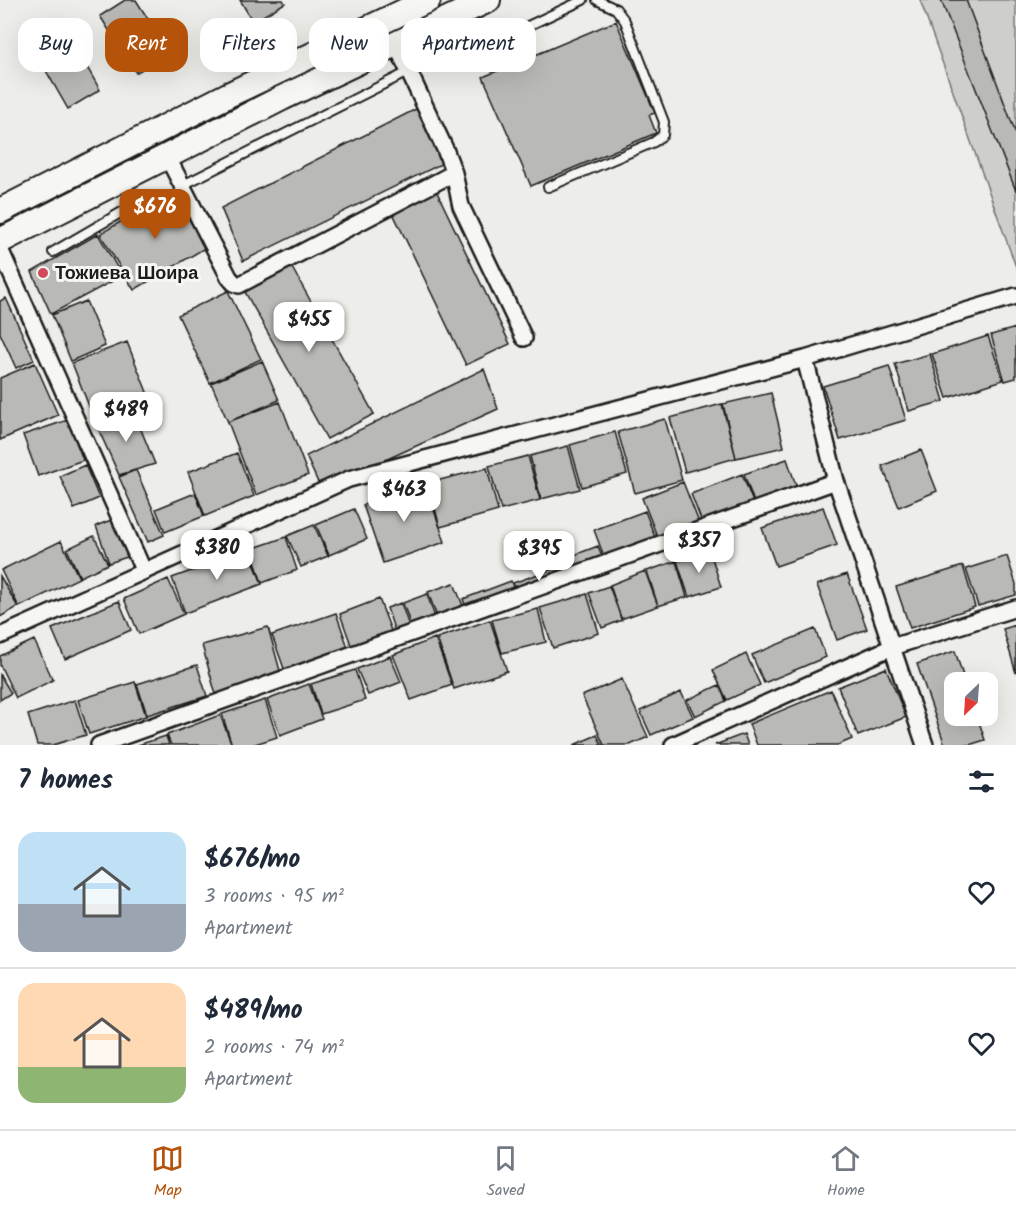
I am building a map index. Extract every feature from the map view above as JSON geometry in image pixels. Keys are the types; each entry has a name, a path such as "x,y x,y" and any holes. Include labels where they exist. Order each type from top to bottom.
{"main road":[{"path":"0,211 228,95 428,0"},
{"path":"0,241 395,42 488,0"}],"street":[{"path":"395,42 401,56"},
{"path":"408,72 454,173 460,206 524,338"},
{"path":"167,156 229,277 239,285 454,173"},
{"path":"0,249 144,572"},
{"path":"0,636 349,479 805,359 1016,296"},
{"path":"805,359 836,481 925,745"},
{"path":"99,745 836,481"},
{"path":"673,745 892,647 1016,608"}],"lane":[{"path":"536,22 583,0"},
{"path":"548,187 654,142 663,135 664,122 625,21 616,9 597,0"},
{"path":"183,185 408,72"},
{"path":"53,252 135,204 135,200 122,179"}],"shaded area":[{"path":"920,0 1016,0 1016,267"}],"building":[{"path":"125,0 136,0 147,18 105,18 105,24 100,16"},
{"path":"240,0 283,0 285,3 260,18 251,18"},
{"path":"941,0 966,0 1016,134 1016,191"},
{"path":"616,21 655,113 649,115 656,133 531,186 483,77 495,72 536,72 536,55"},
{"path":"47,72 90,72 100,90 68,109"},
{"path":"420,107 447,161 243,261 221,208"},
{"path":"435,188 510,344 466,365 391,209"},
{"path":"176,189 210,245 134,290 100,234"},
{"path":"98,234 122,276 51,314 32,272"},
{"path":"291,266 374,414 327,439 245,292"},
{"path":"228,291 261,359 210,383 178,315"},
{"path":"6,298 34,360 16,368 0,333 0,301"},
{"path":"86,301 105,346 71,361 52,315"},
{"path":"1016,328 1016,378 1005,381 991,335"},
{"path":"988,336 1003,380 947,398 932,354"},
{"path":"127,342 151,402 96,424 72,363"},
{"path":"930,354 944,401 909,411 895,364"},
{"path":"262,361 279,400 228,422 211,383"},
{"path":"35,363 58,415 0,440 0,378"},
{"path":"889,366 906,420 840,440 823,386"},
{"path":"484,369 498,409 321,489 306,456"},
{"path":"771,393 784,447 736,458 723,404"},
{"path":"280,402 308,475 256,495 228,422"},
{"path":"722,404 736,458 685,472 670,418"},
{"path":"133,410 155,464 119,475 96,424"},
{"path":"665,419 682,480 635,493 618,432"},
{"path":"68,420 83,460 38,476 23,435"},
{"path":"615,432 627,474 582,487 570,445"},
{"path":"568,446 580,489 541,499 530,456"},
{"path":"921,450 937,491 899,507 882,466"},
{"path":"237,453 254,496 205,516 188,472"},
{"path":"528,456 540,500 501,510 489,466"},
{"path":"787,459 799,494 756,508 744,474"},
{"path":"85,465 99,498 74,509 60,476"},
{"path":"487,468 498,511 440,527 428,483"},
{"path":"136,470 164,535 148,542 119,477"},
{"path":"742,474 754,505 703,525 691,494"},
{"path":"683,482 700,525 659,541 642,498"},
{"path":"425,484 445,542 383,563 363,505"},
{"path":"195,493 204,516 165,532 156,509"},
{"path":"823,507 837,545 776,566 762,528"},
{"path":"354,509 367,539 329,555 316,525"},
{"path":"645,511 656,540 605,559 594,530"},
{"path":"116,518 130,556 109,563 96,526"},
{"path":"314,525 328,556 301,567 287,536"},
{"path":"94,536 108,564 80,577 67,549"},
{"path":"286,537 297,570 262,583 251,549"},
{"path":"61,541 79,578 19,607 1,570"},
{"path":"598,546 604,561 567,575 561,560"},
{"path":"249,550 262,584 185,613 172,578"},
{"path":"710,551 721,587 689,597 677,561"},
{"path":"1007,556 1016,584 1016,595 978,606 966,569"},
{"path":"676,561 687,597 658,606 647,571"},
{"path":"561,566 566,580 518,598 513,583"},
{"path":"963,566 975,607 910,628 896,587"},
{"path":"645,571 658,606 621,619 610,585"},
{"path":"847,574 867,629 837,640 817,585"},
{"path":"0,576 18,607 0,617"},
{"path":"168,579 184,614 139,634 124,599"},
{"path":"511,581 517,598 469,616 463,599"},
{"path":"454,583 467,616 440,625 428,592"},
{"path":"609,586 622,620 602,628 589,593"},
{"path":"427,594 438,626 414,635 403,603"},
{"path":"587,594 599,633 553,648 540,608"},
{"path":"379,599 395,641 355,656 340,614"},
{"path":"119,601 131,630 65,659 52,629"},
{"path":"401,603 412,635 398,641 387,608"},
{"path":"538,609 546,642 502,653 492,620"},
{"path":"336,613 351,656 287,677 272,635"},
{"path":"490,620 507,671 454,689 437,638"},
{"path":"1016,625 1016,673 1003,629"},
{"path":"268,627 282,678 216,695 202,645"},
{"path":"815,629 826,657 764,683 752,655"},
{"path":"435,638 452,685 411,700 393,655"},
{"path":"34,640 53,680 16,698 0,665 0,656"},
{"path":"955,651 962,672 944,672 944,726 980,726 985,740 969,745 945,745 917,664"},
{"path":"746,654 760,685 727,700 713,670"},
{"path":"390,656 401,682 368,695 357,669"},
{"path":"197,665 207,696 147,715 137,684"},
{"path":"886,668 906,717 858,736 838,687"},
{"path":"355,670 365,700 321,714 311,684"},
{"path":"0,675 11,693 0,700"},
{"path":"622,679 648,737 630,745 604,745 582,696"},
{"path":"135,682 146,716 89,734 78,700"},
{"path":"309,684 322,719 280,735 267,700"},
{"path":"719,685 726,701 695,716 687,700"},
{"path":"831,690 852,739 838,745 757,745 749,724"},
{"path":"681,692 693,717 651,735 640,711"},
{"path":"75,700 86,735 53,745 37,745 28,715"},
{"path":"265,700 277,737 252,745 232,745 222,714"},
{"path":"220,715 232,745 171,745 167,735"},
{"path":"744,734 748,745 715,745"},
{"path":"597,735 602,745 574,745"},
{"path":"166,736 169,745 138,745"}],"place":[{"name":"Тожиева Шоира","path":"43,273"}]}
